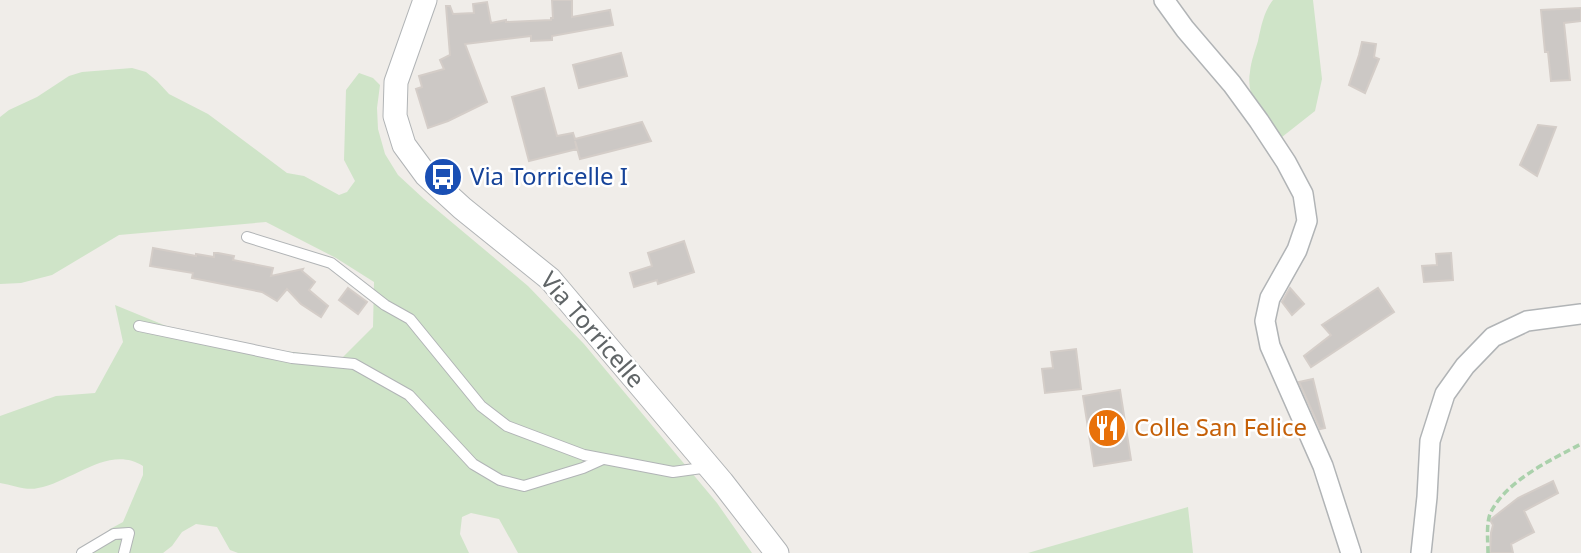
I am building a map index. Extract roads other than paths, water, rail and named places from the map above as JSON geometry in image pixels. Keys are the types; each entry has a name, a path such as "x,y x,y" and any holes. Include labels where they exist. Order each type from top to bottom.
{"street":[{"name":"Via Torricelle","path":"425,0 397,82 395,116 404,145 426,175 462,208 550,279 710,467 777,553"},
{"path":"1164,0 1259,121 1303,194 1307,221 1297,250 1270,298 1265,321 1270,346 1323,466 1351,553"},
{"path":"1421,553 1430,440 1445,394 1465,366 1493,337 1527,321 1581,314"}],"lane":[{"path":"247,237 331,263 385,304 410,319 481,406 508,426 584,455 673,472 710,467"},
{"path":"139,326 292,358 354,364 409,395 473,464 500,480 524,486 583,468 604,458"},
{"path":"82,553 114,534 129,533 124,553"}],"place":[{"name":"Via Torricelle I","path":"443,177"},
{"name":"Colle San Felice","path":"1107,428"}]}
